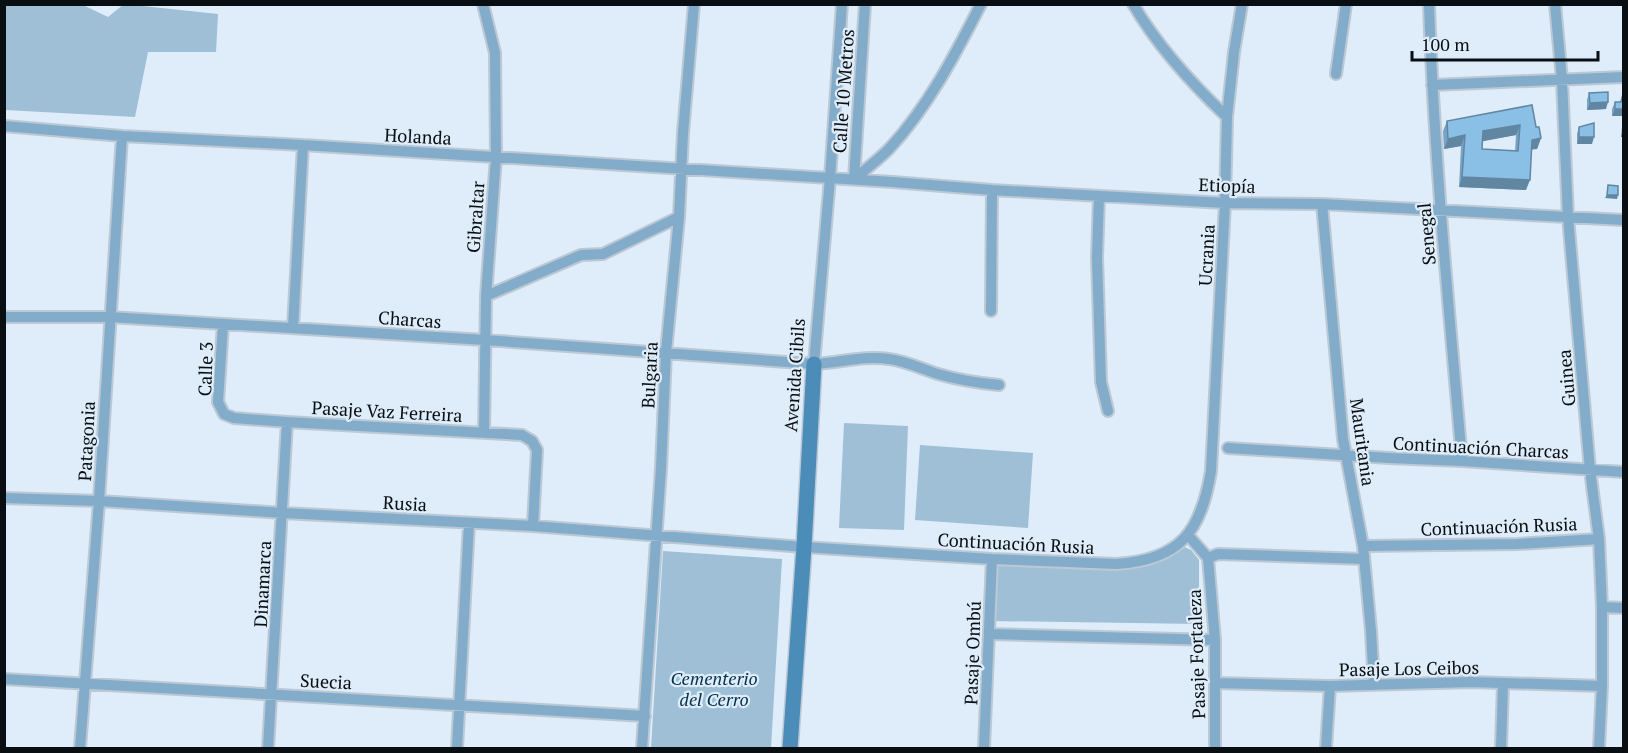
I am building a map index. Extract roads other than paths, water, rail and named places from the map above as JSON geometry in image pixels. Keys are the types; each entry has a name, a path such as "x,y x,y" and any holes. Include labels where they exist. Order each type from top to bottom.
{"street":[{"name":"Gibraltar","path":"483,4 495,53 496,157 486,296 484,433"},
{"name":"Bulgaria","path":"642,748 657,536 666,352 679,217 683,133 694,4"},
{"name":"Avenida Cibils","path":"790,748 814,364 842,4"},
{"name":"Calle 10 Metros","path":"854,179 865,4"},
{"path":"854,179 890,148 924,103 953,57 981,4"},
{"path":"1133,4 1156,40 1186,78 1227,117"},
{"name":"Ucrania","path":"1202,508 1208,492 1213,448 1227,117 1242,4"},
{"path":"1335,74 1346,4"},
{"name":"Senegal","path":"1429,4 1441,211 1462,460"},
{"name":"Guinea","path":"1555,4 1562,80 1568,217 1590,470 1599,540 1602,607 1599,748"},
{"path":"1432,85 1623,77"},
{"name":"Holanda","path":"4,126 122,136 830,178"},
{"name":"Patagonia","path":"80,748 99,501 122,136"},
{"path":"293,328 303,145"},
{"name":"Etiopía","path":"830,178 1225,203 1322,204 1623,220"},
{"path":"991,311 992,190"},
{"path":"1099,196 1097,258 1101,382 1108,411"},
{"name":"Mauritania","path":"1322,204 1343,439 1363,546 1374,685"},
{"path":"486,296 581,255 603,254 679,217"},
{"name":"Charcas","path":"4,317 110,317 666,352 814,364 863,358 885,358 952,378 999,385"},
{"name":"Calle 3","path":"223,324 218,402 224,414"},
{"name":"Pasaje Vaz Ferreira","path":"224,414 234,418 287,422 522,435 529,438 537,450 533,526"},
{"name":"Dinamarca","path":"268,748 287,422"},
{"name":"Continuación Charcas","path":"1228,448 1462,460 1623,472"},
{"name":"Rusia","path":"4,498 99,501 470,522 804,547"},
{"name":"Continuación Rusia","path":"804,547 992,559 1132,563 1164,553 1188,535 1196,524 1202,508"},
{"path":"457,748 470,522"},
{"path":"1188,535 1208,558 1218,554 1364,559"},
{"name":"Continuación Rusia","path":"1363,546 1518,544 1599,540"},
{"name":"Pasaje Fortaleza","path":"1208,558 1215,640 1215,748"},
{"name":"Pasaje Ombú","path":"984,748 992,559"},
{"path":"1602,607 1623,608"},
{"path":"990,633 1215,640"},
{"name":"Suecia","path":"4,679 645,716"},
{"name":"Pasaje Los Ceibos","path":"1216,683 1330,686 1433,682 1602,686"},
{"path":"1501,748 1503,684"},
{"path":"1326,748 1330,686"}],"park label":[{"name":"Cementerio del Cerro","path":"714,688"}]}
